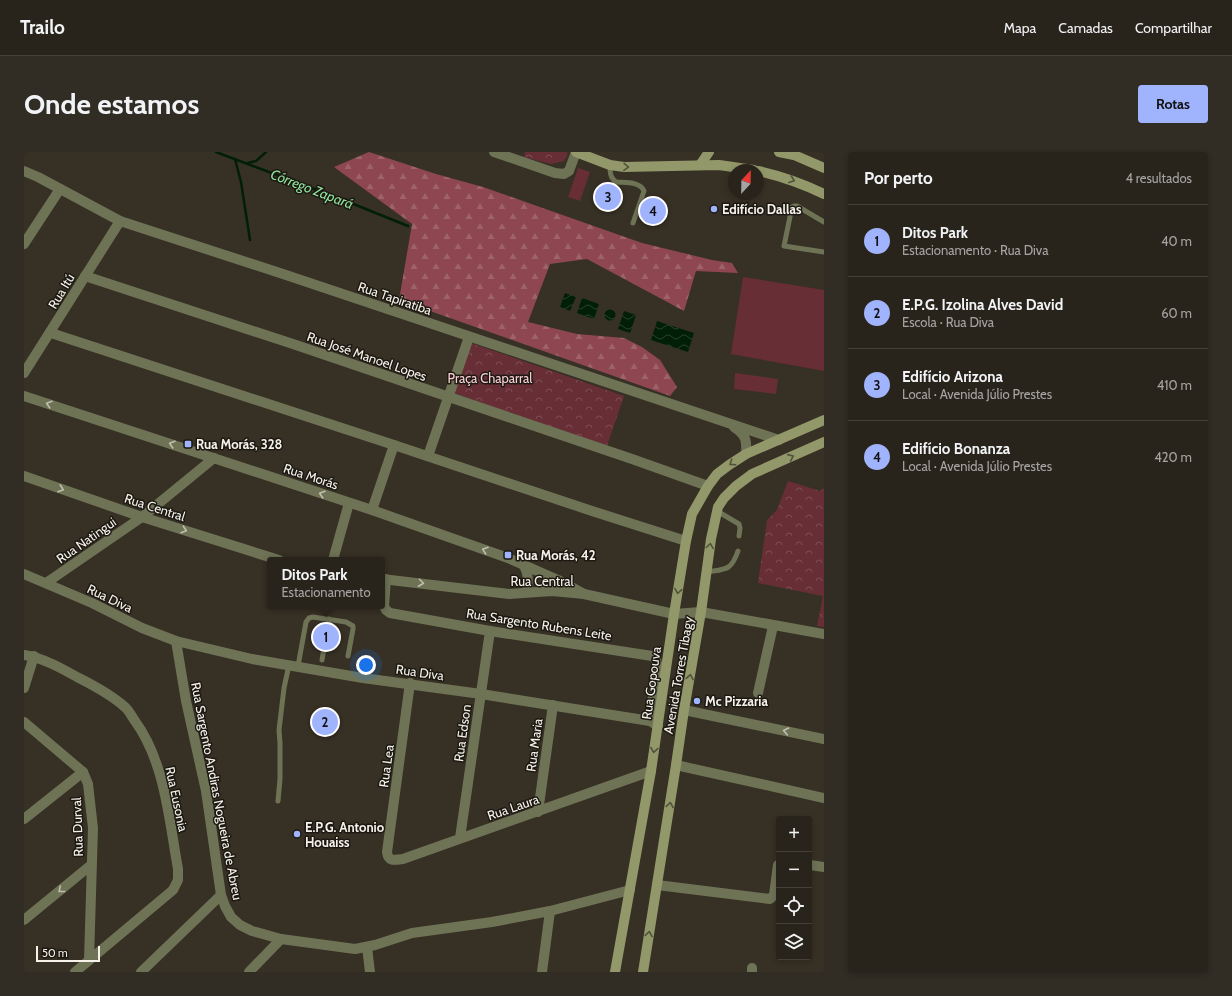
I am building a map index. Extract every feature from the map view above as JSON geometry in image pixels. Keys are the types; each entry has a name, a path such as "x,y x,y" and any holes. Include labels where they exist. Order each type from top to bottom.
{"main road":[{"path":"576,152 610,165 624,167 700,165 728,166"},
{"path":"700,165 709,152"},
{"path":"714,152 719,165"},
{"path":"781,152 794,155 824,168"},
{"path":"764,172 807,186 824,194"},
{"name":"Rua Gopouva","path":"614,972 651,771 654,724 686,540 692,514 708,486 717,474 729,464 746,454 824,420"},
{"name":"Avenida Torres Tibagy","path":"643,972 684,710 702,612 717,510 724,498 736,486 752,474 824,442"}],"street":[{"path":"494,152 555,173 564,174 569,171 576,152"},
{"name":"Rua Tapiratiba","path":"24,171 120,221 779,440"},
{"path":"24,244 60,189"},
{"name":"Rua Itú","path":"24,373 120,221"},
{"name":"Rua José Manoel Lopes","path":"85,276 632,458 708,486"},
{"path":"50,333 394,444 592,511 686,540"},
{"path":"428,456 468,337"},
{"name":"Rua Morás","path":"24,396 372,510 524,564 584,594"},
{"name":"Rua Tapiratiba","path":"727,423 742,432 747,442 746,454"},
{"path":"372,510 394,444"},
{"name":"Rua Natingui","path":"46,583 142,517 214,458"},
{"name":"Rua Central","path":"24,476 142,517 269,557"},
{"path":"334,557 349,503"},
{"path":"524,564 528,571 527,592"},
{"name":"Rua Diva","path":"24,574 92,603 142,628 176,642 252,659 363,678 410,683 553,705 654,724"},
{"path":"24,580 35,578"},
{"name":"Rua Central","path":"385,579 509,594 552,591 584,594 674,614 702,612 772,626 824,634"},
{"name":"Rua Sargento Rubens Leite","path":"385,608 390,613 490,631 652,656 656,659 657,664 654,724"},
{"path":"758,693 772,626"},
{"name":"Rua Edson","path":"460,838 490,631"},
{"name":"Rua Sargento Andiras Nogueira de Abreu","path":"176,642 186,701 206,791 222,895 225,906 231,917 240,925 252,931 281,939 355,949 412,933 492,922 550,911 630,890"},
{"path":"24,688 29,656"},
{"name":"Rua Eusonia","path":"29,656 61,668 102,690 126,709 144,733 155,756 162,783 178,869 178,880 173,890 75,972"},
{"name":"Rua Lea","path":"387,852 410,683"},
{"name":"Rua Maria","path":"538,812 553,705"},
{"path":"684,710 824,739"},
{"path":"24,722 83,772 24,819"},
{"path":"676,765 824,798"},
{"name":"Rua Laura","path":"387,852 387,856 390,859 403,859 651,771"},
{"name":"Rua Durval","path":"83,772 88,784 93,828 89,960"},
{"path":"24,920 91,865"},
{"path":"812,865 824,867"},
{"path":"657,885 770,899 774,895 776,880"},
{"path":"141,972 222,895"},
{"path":"542,972 550,911"},
{"path":"248,972 281,939"},
{"path":"366,947 370,972"}],"lane":[{"path":"610,165 610,174 613,180 616,182 639,185 643,187 644,191 633,223"},
{"path":"824,222 797,206 792,207 784,246 824,252"},
{"path":"717,510 739,524 739,536"},
{"path":"707,572 729,568 734,563 738,551"},
{"path":"278,801 280,758 279,730 284,688 293,666 306,622 309,618 313,617 346,622 353,626 348,656"},
{"path":"322,660 329,619"}],"green space":[{"path":"369,152 436,174 483,187 642,243 712,260 732,263 738,273 696,271 684,311 587,259 550,264 528,322 577,334 624,338 642,347 660,360 677,387 670,396 399,300 412,224 334,167"},
{"path":"525,152 568,153 564,161 551,164 524,157"},
{"path":"578,168 590,172 580,201 568,197"},
{"path":"743,277 824,290 824,371 731,354"},
{"name":"Praça Chaparral","path":"471,343 624,396 607,446 454,393"},
{"path":"735,373 778,379 776,394 734,389"},
{"path":"788,481 820,491 824,488 824,627 817,626 823,596 758,583 767,520 777,510"}],"water":[{"path":"565,293 576,297 570,311 560,307"},
{"path":"582,298 599,304 594,319 577,313"},
{"path":"608,310 612,310 614,311 614,319 608,320 605,317 605,313"},
{"path":"624,311 636,315 630,333 618,329"},
{"path":"657,321 694,333 688,352 651,340"}],"waterway":[{"name":"Córrego Zapará","path":"216,152 408,226"},
{"path":"248,163 256,161 266,152"},
{"path":"235,159 241,182 250,240"}],"place":[{"name":"Edifício Arizona","path":"608,197"},
{"name":"Edifício Dallas","path":"714,209"},
{"name":"Edifício Bonanza","path":"653,211"},
{"name":"Rua Morás, 328","path":"188,444"},
{"name":"Rua Morás, 42","path":"508,555"},
{"name":"Ditos Park","path":"326,637"},
{"name":"Mc Pizzaria","path":"697,701"},
{"name":"E.P.G. Izolina Alves David","path":"325,722"},
{"name":"E.P.G. Antonio Houaiss","path":"297,834"}]}
